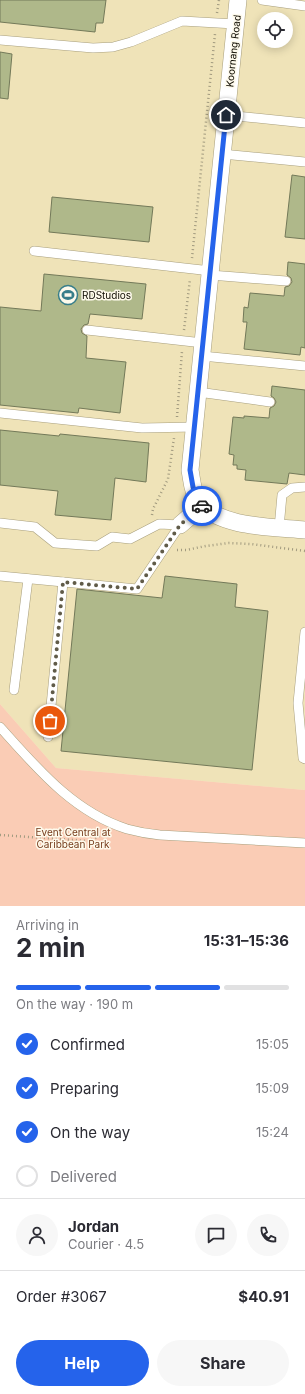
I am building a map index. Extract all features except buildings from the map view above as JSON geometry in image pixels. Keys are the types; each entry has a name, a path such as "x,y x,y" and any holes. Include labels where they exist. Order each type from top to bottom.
{"street":[{"name":"Koornang Road","path":"238,0 190,470 193,487 198,500 208,510 222,518 237,523 305,530"},
{"path":"180,525 203,505"}],"lane":[{"path":"262,0 305,6"},
{"path":"0,40 93,48 113,47 128,44 182,21 235,24"},
{"path":"226,115 305,123"},
{"path":"222,154 305,162"},
{"path":"34,251 286,281"},
{"path":"87,330 305,366"},
{"path":"198,392 270,402"},
{"path":"0,413 142,428 195,427"},
{"path":"279,528 282,495 292,488 305,488"},
{"path":"0,523 35,527 55,543 97,546 112,537 130,539 159,524 180,525"},
{"path":"0,576 137,589 180,525"},
{"path":"14,690 28,579"},
{"path":"48,737 63,582"},
{"path":"305,632 298,703 303,758 305,759"},
{"path":"0,727 44,775 60,790 88,811 118,826 160,835 305,843"}],"path":[{"path":"0,835 89,841 118,826"}],"shaded area":[{"path":"0,0 305,0 305,790 56,768 0,704"}],"green space":[{"name":"Event Central at Caribbean Park","path":"0,704 56,768 305,790 305,906 0,906"}],"way so far":[{"path":"50,721 63,582 137,589 180,525 202,506"}],"place":[{"name":"RDStudios","path":"68,295"}],"route":[{"path":"202,506 203,505 198,500 193,487 190,470 226,115"}]}
